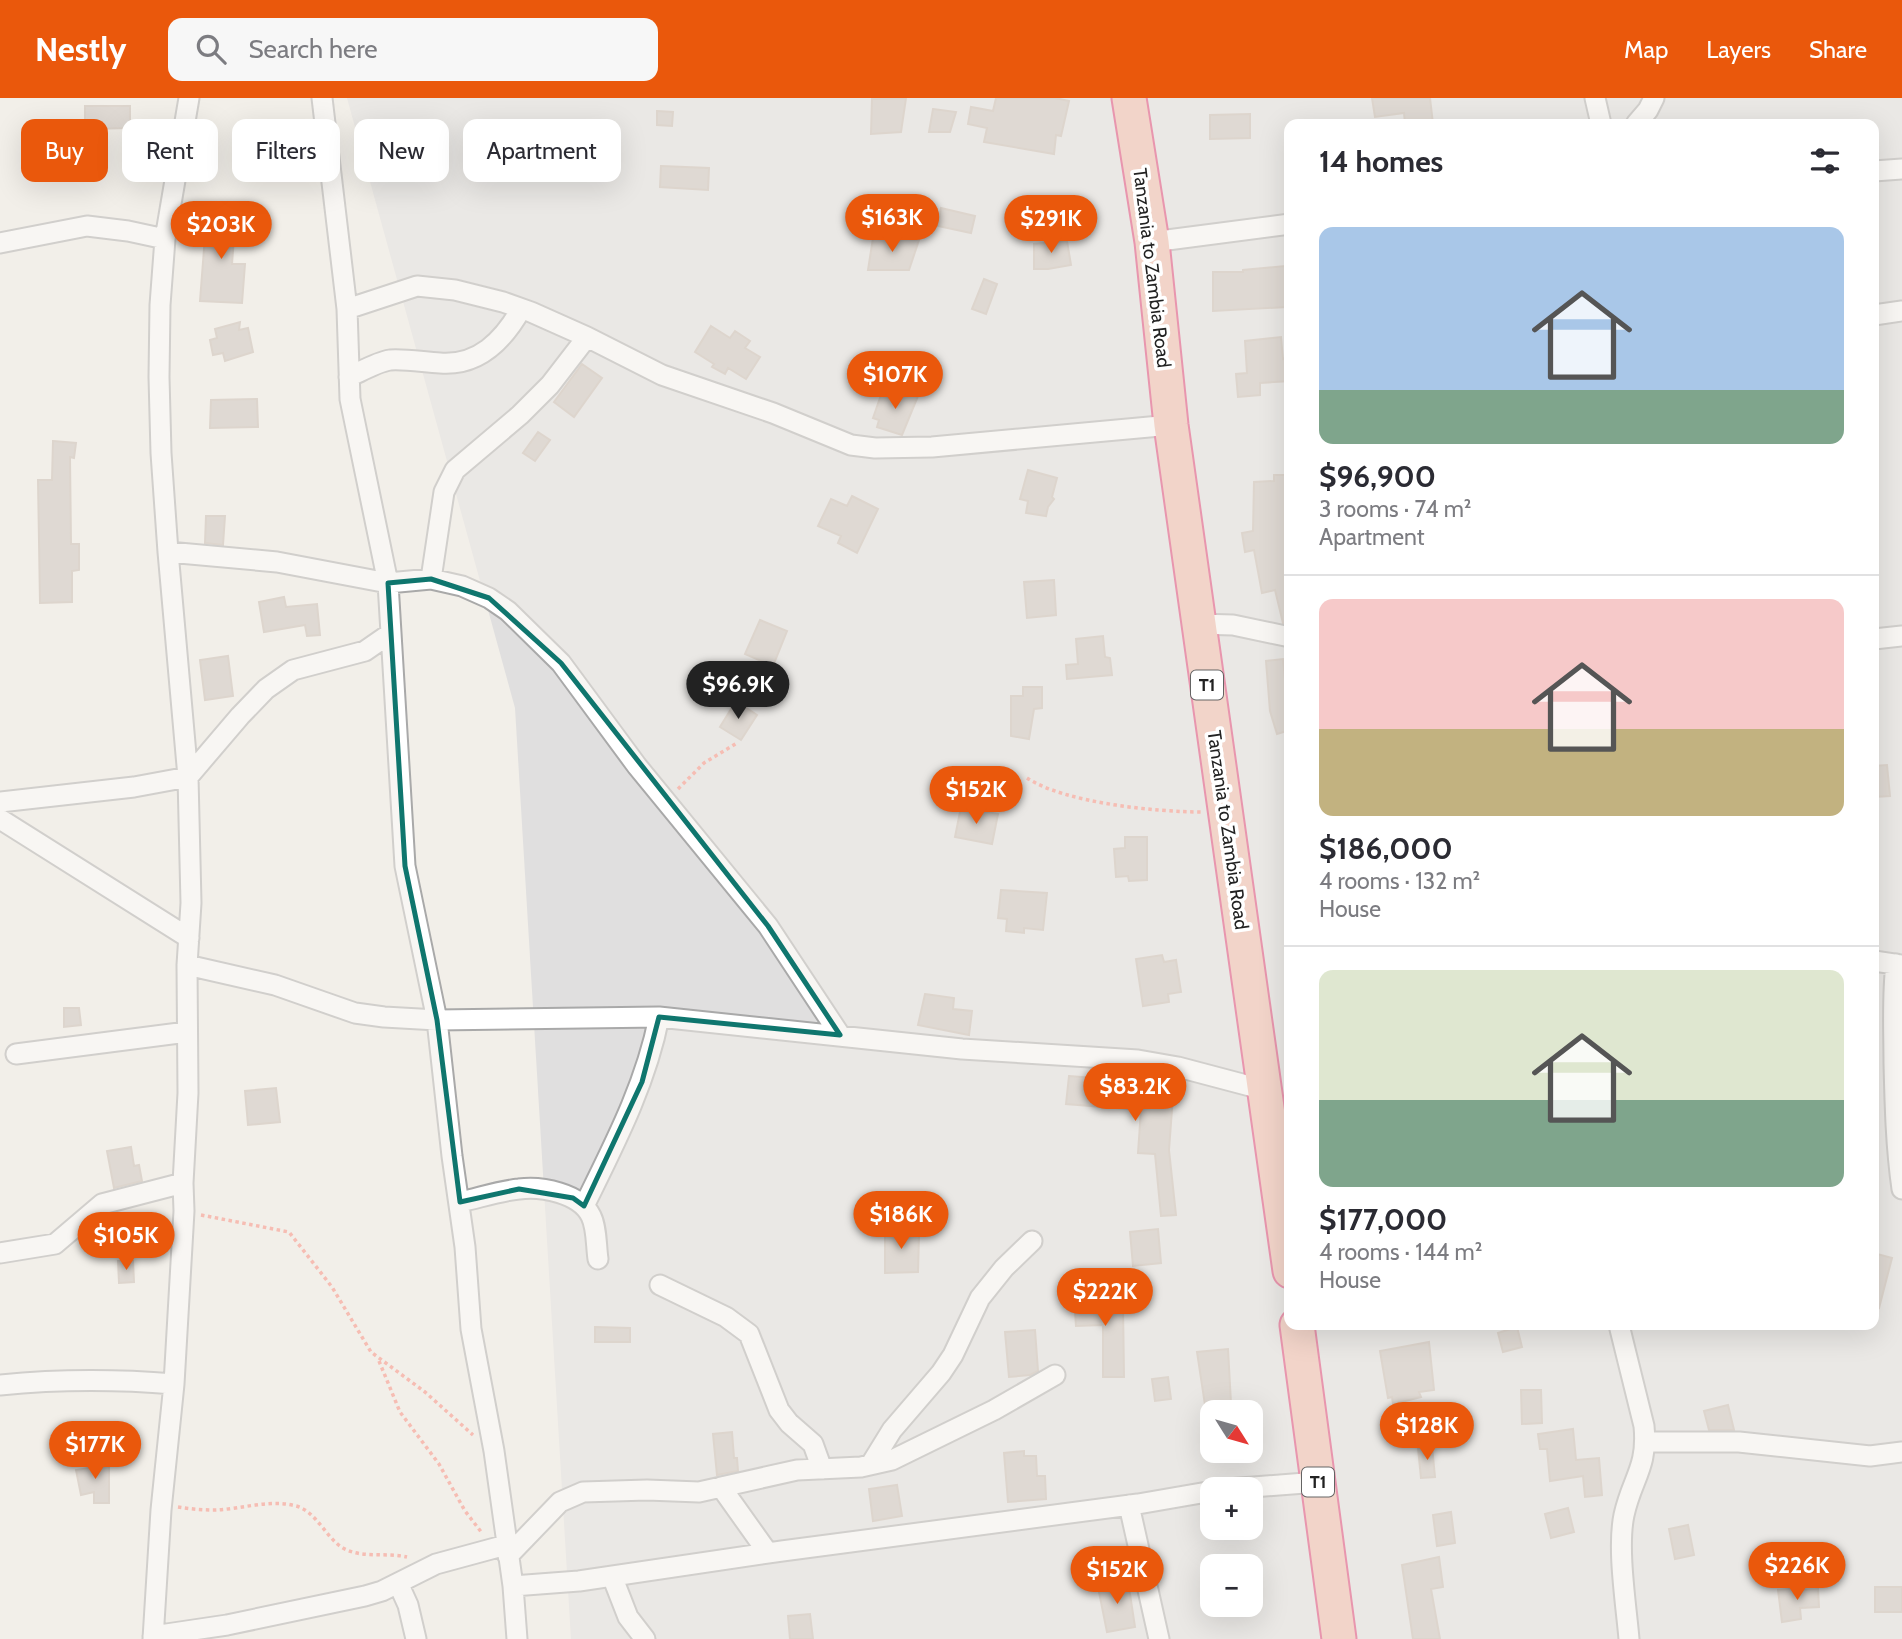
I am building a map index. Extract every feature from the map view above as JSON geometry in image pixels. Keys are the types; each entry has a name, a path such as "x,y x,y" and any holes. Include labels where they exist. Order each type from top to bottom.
{"highway":[{"name":"Tanzania to Zambia Road","path":"1129,98 1152,242 1171,425 1284,1228"},
{"name":"T1","path":"1298,1330 1339,1639"}],"street":[{"path":"189,98 165,239 160,305 161,453 188,777 191,903 187,965 188,1093 184,1211 174,1384 153,1638 355,1599 382,1591 436,1564 502,1550 560,1502 583,1492 699,1492 797,1470 892,1460 1055,1375"},
{"path":"322,98 348,309 350,399 388,583 405,866 437,1020 452,1156 460,1202 471,1329 494,1451 502,1550 513,1586 517,1639"},
{"path":"1595,98 1600,119"},
{"path":"1640,119 1654,98"},
{"path":"1879,170 1902,169"},
{"path":"1152,242 1284,225"},
{"path":"0,243 87,226 165,239"},
{"path":"348,309 417,286 455,290 521,309 587,337 662,375 773,413 851,445 893,449 932,447 1171,425"},
{"path":"349,377 387,360 457,364 471,360 490,349 509,330 521,309"},
{"path":"1879,314 1902,311"},
{"path":"432,579 444,492 455,470 543,393 587,337"},
{"path":"168,552 277,562 388,583 432,579 489,598 518,618 561,663 638,766 768,926 840,1035"},
{"path":"1198,624 1233,625 1284,636"},
{"path":"0,802 134,787 188,777 240,716 266,690 293,670 365,651 391,633"},
{"path":"1879,638 1902,636"},
{"path":"0,819 189,938"},
{"path":"1879,962 1899,964 1892,997 1897,1149 1902,1189"},
{"path":"187,965 275,985 355,1013 437,1020 659,1017 962,1049 1138,1060 1265,1090"},
{"path":"583,1206 642,1082 659,1017"},
{"path":"16,1054 187,1032"},
{"path":"0,1253 55,1244 103,1204 183,1183"},
{"path":"460,1202 519,1189 544,1190 573,1198 592,1217 598,1259"},
{"path":"871,1464 892,1430 953,1355 980,1298 1004,1268 1032,1241"},
{"path":"660,1285 726,1317 748,1334 779,1410 789,1423 813,1444 822,1469"},
{"path":"1620,1330 1646,1442 1643,1465 1624,1516 1622,1545 1629,1639"},
{"path":"0,1385 115,1379 174,1384"},
{"path":"1646,1442 1739,1442 1870,1456 1902,1452"},
{"path":"1263,1486 1318,1482"},
{"path":"721,1487 768,1553"},
{"path":"513,1586 612,1576 1200,1493"},
{"path":"1129,1505 1159,1639"},
{"path":"612,1576 628,1617 645,1639"},
{"path":"398,1583 408,1605 416,1639"}],"path":[{"path":"666,801 704,763 737,743"},
{"path":"1027,778 1045,789 1071,797 1172,812 1225,811"},
{"path":"184,1211 289,1232 326,1278 371,1352 425,1392 494,1451"},
{"path":"379,1359 400,1412 432,1454 465,1511 502,1550"},
{"path":"162,1504 217,1510 270,1504 297,1506 309,1513 331,1539 345,1550 361,1555 401,1556 436,1564"}],"highlighted area":[{"path":"431,579 489,598 561,663 768,926 840,1035 659,1017 642,1082 584,1206 573,1198 519,1189 460,1202 437,1020 405,866 388,583"}],"shaded area":[{"path":"347,98 1902,98 1902,1639 571,1639 515,708 370,182 449,182 449,119 354,119 354,123"}],"building":[{"path":"906,98 901,132 871,134 872,99"},
{"path":"996,98 1055,98 1069,101 1061,136 1056,135 1054,154 984,142 987,128 968,124 971,107 993,111"},
{"path":"1372,98 1430,98 1432,119 1405,119 1404,113 1375,117"},
{"path":"85,106 130,106 130,119 122,119 122,128 108,128 108,119 85,119"},
{"path":"933,109 956,112 950,132 929,132"},
{"path":"657,111 673,112 672,126 657,125"},
{"path":"1250,114 1250,138 1210,139 1210,115"},
{"path":"661,166 709,168 708,190 660,187"},
{"path":"941,208 975,216 971,233 938,226"},
{"path":"207,210 236,212 232,264 245,264 242,303 200,301"},
{"path":"873,238 919,240 909,270 868,270"},
{"path":"1067,241 1071,265 1034,269 1034,244"},
{"path":"1284,266 1284,307 1213,311 1213,272"},
{"path":"984,279 997,284 986,314 972,309"},
{"path":"240,322 239,330 248,328 253,352 225,361 223,353 213,355 210,340 217,338 215,329"},
{"path":"711,326 730,338 735,331 750,341 745,348 760,357 746,379 728,368 725,374 695,352"},
{"path":"1281,337 1284,381 1260,383 1260,395 1238,397 1236,374 1247,373 1245,341"},
{"path":"582,364 602,378 574,417 554,402"},
{"path":"895,388 918,396 902,435 877,427 879,420 873,418 882,392 892,396"},
{"path":"257,399 258,427 210,428 211,400"},
{"path":"538,432 550,440 535,461 523,453"},
{"path":"53,441 76,443 74,458 70,457 71,544 79,544 79,570 72,571 72,602 40,603 38,480 52,480"},
{"path":"1028,470 1057,478 1052,497 1054,499 1046,516 1026,513 1028,501 1020,499"},
{"path":"1274,475 1284,475 1284,623 1275,590 1262,593 1254,550 1245,552 1242,533 1253,531 1254,482 1274,481"},
{"path":"852,496 878,509 857,553 838,543 841,536 818,526 831,499 847,506"},
{"path":"206,516 225,516 223,545 205,543"},
{"path":"1054,580 1056,615 1027,618 1024,582"},
{"path":"284,597 286,607 317,604 320,635 307,636 305,625 264,632 259,602"},
{"path":"760,620 787,631 773,666 745,654"},
{"path":"1103,636 1105,657 1110,658 1112,675 1067,679 1066,665 1078,664 1076,639"},
{"path":"228,656 233,696 205,700 200,660"},
{"path":"1283,659 1284,732 1277,734 1270,711 1266,661"},
{"path":"1023,687 1042,687 1042,708 1034,709 1029,739 1011,736 1011,696 1023,696"},
{"path":"736,701 757,715 741,740 720,727"},
{"path":"1887,765 1890,796 1879,797 1879,766"},
{"path":"961,807 998,814 992,844 955,837"},
{"path":"1125,837 1147,837 1147,880 1129,881 1128,876 1116,877 1114,849 1125,848"},
{"path":"1001,890 1047,893 1043,930 1024,928 1024,933 1006,931 1007,919 998,918"},
{"path":"1162,955 1164,962 1176,960 1181,992 1168,994 1169,1002 1143,1006 1136,959"},
{"path":"925,994 954,998 953,1009 972,1011 969,1035 918,1025"},
{"path":"64,1008 79,1008 81,1025 64,1027"},
{"path":"1069,1076 1131,1081 1130,1093 1173,1096 1169,1150 1176,1215 1161,1216 1155,1154 1138,1153 1141,1110 1066,1104"},
{"path":"276,1088 280,1122 248,1125 245,1091"},
{"path":"131,1147 134,1166 139,1165 142,1181 114,1188 107,1151"},
{"path":"885,1228 913,1228 913,1236 919,1236 918,1272 885,1273"},
{"path":"1158,1229 1161,1263 1133,1266 1130,1232"},
{"path":"1879,1255 1892,1258 1879,1308"},
{"path":"118,1261 133,1261 134,1282 119,1283"},
{"path":"1120,1294 1123,1306 1124,1377 1103,1377 1103,1325 1076,1326 1074,1297"},
{"path":"595,1327 630,1328 630,1342 595,1342"},
{"path":"1035,1330 1038,1371 1030,1375 1009,1377 1005,1332"},
{"path":"1518,1330 1522,1347 1503,1352 1498,1333"},
{"path":"1429,1342 1434,1390 1419,1392 1421,1397 1393,1404 1392,1397 1388,1398 1380,1351"},
{"path":"1228,1349 1231,1400 1204,1400 1197,1352"},
{"path":"1168,1377 1171,1399 1155,1401 1152,1379"},
{"path":"1521,1390 1541,1390 1542,1423 1522,1424"},
{"path":"1728,1405 1734,1430 1709,1430 1704,1411"},
{"path":"1573,1429 1576,1460 1599,1458 1602,1495 1585,1497 1583,1476 1550,1481 1547,1449 1540,1449 1538,1434"},
{"path":"732,1432 738,1471 717,1475 713,1434"},
{"path":"1432,1446 1435,1477 1421,1478 1418,1448"},
{"path":"1024,1451 1024,1456 1036,1456 1037,1476 1045,1476 1046,1499 1008,1502 1004,1453"},
{"path":"90,1461 109,1462 109,1503 94,1503 94,1492 81,1495 76,1470 89,1468"},
{"path":"897,1485 902,1516 873,1521 869,1489"},
{"path":"1568,1508 1574,1532 1551,1538 1545,1514"},
{"path":"1451,1512 1455,1543 1437,1546 1433,1515"},
{"path":"1688,1525 1694,1555 1675,1559 1669,1529"},
{"path":"1439,1557 1443,1587 1431,1589 1440,1639 1413,1639 1402,1565"},
{"path":"1128,1581 1135,1627 1107,1632 1098,1587"},
{"path":"1875,1587 1902,1587 1902,1612 1875,1612"},
{"path":"1818,1589 1819,1607 1800,1608 1801,1619 1782,1622 1778,1590"},
{"path":"810,1614 813,1639 790,1639 788,1616"}]}
